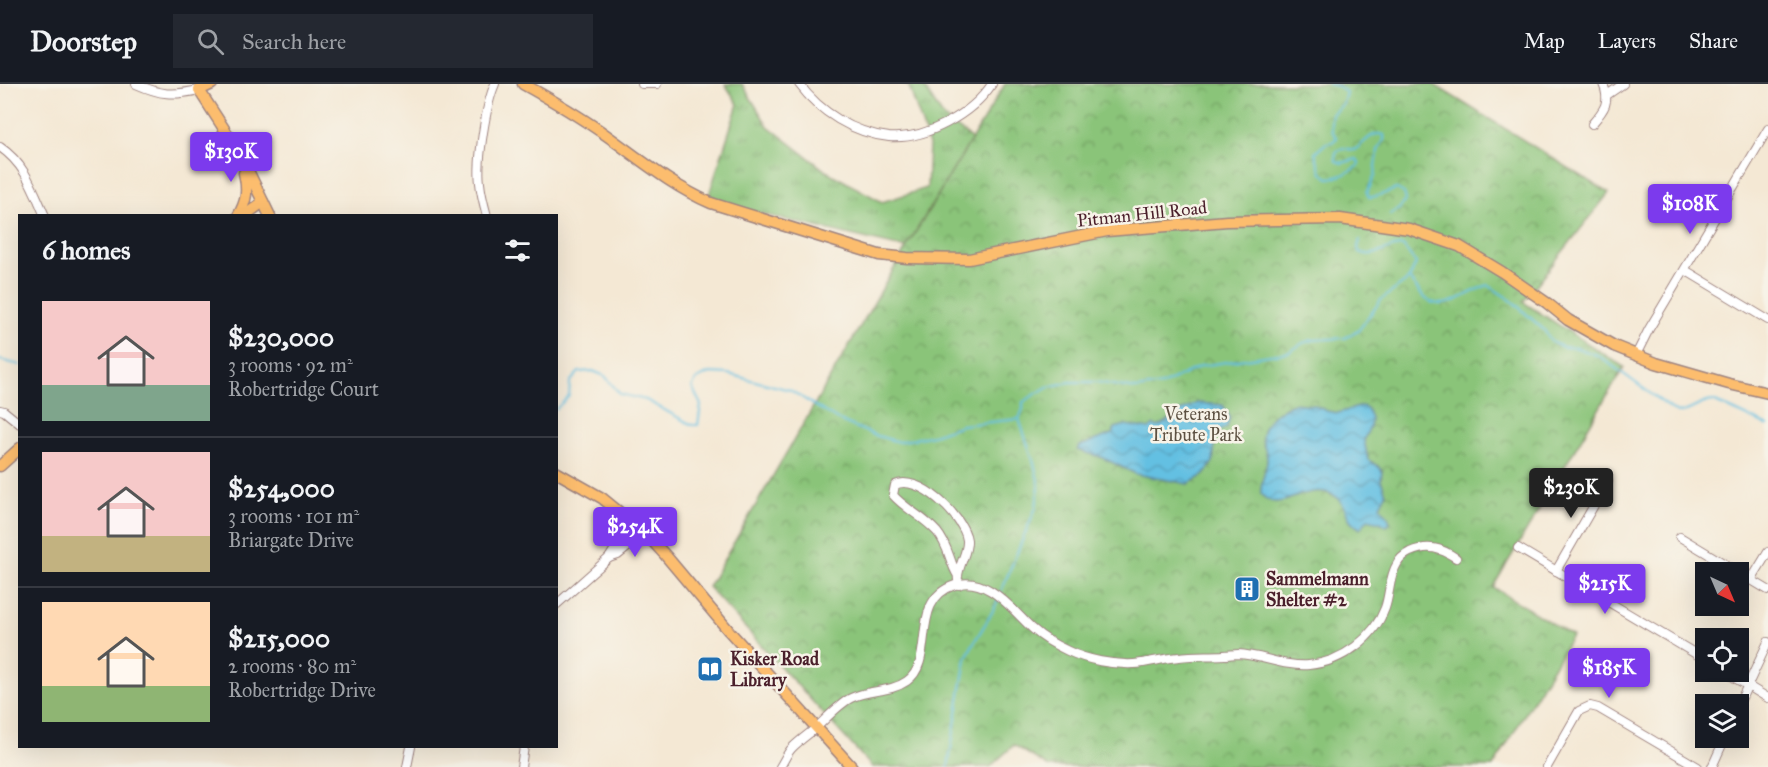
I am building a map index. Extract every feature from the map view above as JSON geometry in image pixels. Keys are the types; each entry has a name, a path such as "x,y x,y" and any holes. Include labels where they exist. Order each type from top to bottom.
{"main road":[{"path":"212,84 197,86 239,152 269,214"},
{"name":"Pitman Hill Road","path":"523,84 561,105 688,193 711,203 879,255 969,259 1107,231 1227,221 1340,219 1409,229 1460,246 1502,272 1594,336 1614,346 1677,369 1768,393"},
{"path":"239,152 247,193 239,214"},
{"path":"247,214 263,202"},
{"path":"0,466 18,450"},
{"path":"558,473 602,498 666,556 729,631 852,767"}],"street":[{"path":"136,84 151,90 177,95 197,86"},
{"path":"487,214 479,181 489,97 495,84"},
{"path":"642,84 657,84"},
{"path":"799,84 822,108 848,125 890,137 918,134 952,121 982,96 992,84"},
{"path":"1603,84 1608,95"},
{"path":"1592,124 1602,112 1608,95 1623,84"},
{"path":"1636,355 1648,329 1765,141 1768,129"},
{"path":"0,147 22,167 44,214"},
{"path":"1685,270 1768,320"},
{"path":"0,410 18,422"},
{"path":"1556,571 1608,481"},
{"path":"780,767 791,749 850,698 897,687 909,680 920,662 927,614 933,602 958,580 967,538 954,516 944,504 920,488 906,483 895,485 893,495 924,519 946,545 958,580"},
{"path":"558,603 609,558 618,555 633,543 638,533"},
{"path":"1680,537 1768,590"},
{"path":"958,580 982,585 1050,642 1090,659 1132,664 1179,657 1238,654 1294,666 1320,664 1346,653 1371,632 1385,609 1396,565 1401,558 1418,549 1428,547 1456,558"},
{"path":"1518,548 1695,653"},
{"path":"1751,580 1768,552"},
{"path":"1744,694 1768,642"},
{"path":"1741,682 1768,698"},
{"path":"1547,767 1579,711 1595,706 1698,767"},
{"path":"407,767 411,748"},
{"path":"521,767 524,748"},
{"path":"1712,767 1721,748"}],"green space":[{"path":"725,84 742,84 768,126 826,171 882,202 927,188 929,145 909,86 903,84 922,84 944,118 972,139 906,248 707,201 738,104"},
{"name":"Veterans Tribute Park","path":"1005,84 1433,84 1609,193 1523,302 1624,367 1493,587 1572,636 1493,767 1049,767 1014,745 990,767 872,767 708,587 906,248"}],"water":[{"path":"1197,403 1223,405 1230,417 1227,427 1216,433 1213,462 1204,475 1188,484 1136,474 1101,457 1077,450 1080,446 1112,434 1115,428 1126,425 1149,429 1154,425 1158,427 1177,413"},
{"path":"1293,403 1314,405 1338,413 1362,406 1367,408 1371,418 1370,427 1364,439 1368,460 1382,471 1381,480 1386,494 1380,506 1388,516 1390,523 1387,526 1368,519 1360,529 1350,520 1341,502 1331,494 1313,492 1275,502 1267,500 1261,494 1267,461 1262,440 1263,431 1273,416"}],"waterway":[{"path":"1328,84 1338,86 1346,92 1343,104 1332,114 1332,131 1337,138 1326,143 1315,153 1321,172 1328,178 1347,173 1358,166 1359,162 1356,159 1342,163 1336,161 1337,151 1343,148 1354,150 1375,134 1384,135 1384,140 1378,150 1375,175 1367,193 1369,197 1397,189 1404,193 1406,200 1399,209 1390,214"},
{"path":"1000,594 1036,507 1039,485 1019,419 1023,402 1047,387 1070,382 1097,382 1136,389 1162,385 1201,366 1289,352 1312,340 1345,338 1358,331 1381,300 1409,279 1416,263 1403,246 1371,254 1359,252 1360,240"},
{"path":"1409,279 1425,298 1440,304 1456,300 1488,285 1512,301 1544,330 1552,342 1599,356 1677,413 1713,401 1768,426"},
{"path":"0,360 18,364"},
{"path":"558,407 569,396 570,382 579,372 593,371 605,376 620,394 646,400 692,425 698,425 701,405 692,387 697,379 709,373 728,374 790,390 836,419 874,435 899,442 933,435 962,425 1019,419"},
{"path":"948,767 966,658 998,600"}],"place":[{"name":"Sammelmann Shelter #2","path":"1247,589"},
{"name":"Kisker Road Library","path":"710,669"}]}
